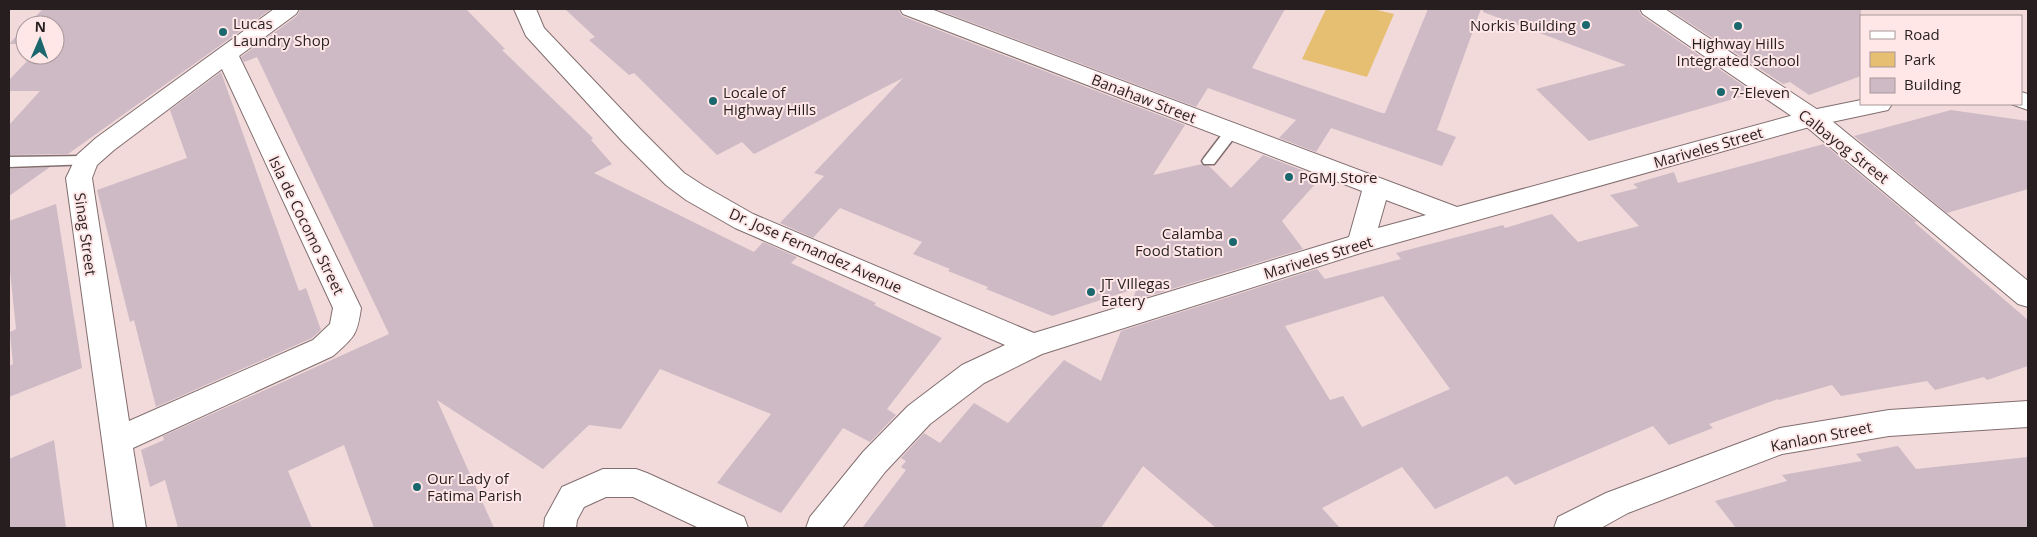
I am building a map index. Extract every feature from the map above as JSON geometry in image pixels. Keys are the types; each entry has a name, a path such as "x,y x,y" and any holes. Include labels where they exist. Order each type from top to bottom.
{"street":[{"path":"86,161 105,144 288,9"},
{"name":"Dr. Jose Fernandez Avenue","path":"525,9 534,31 632,136 675,179 695,193 744,221 1033,345"},
{"name":"Banahaw Street","path":"911,9 1457,217"},
{"name":"Calbayog Street","path":"1651,9 1812,118 2028,296"},
{"name":"Isla de Cocomo Street","path":"116,441 323,348 344,329 347,308 226,54"},
{"name":"Mariveles Street","path":"822,528 874,462 919,415 973,374 1033,345 1361,243 1812,118 1875,105"},
{"name":"Sinag Street","path":"86,161 78,178 130,528"},
{"path":"1361,243 1377,185"},
{"name":"Kanlaon Street","path":"1570,528 1617,503 1780,440 1889,423 2028,414"},
{"path":"560,528 561,518 573,497 602,483 636,483 732,528"}],"lane":[{"path":"1209,161 1232,131"},
{"path":"9,162 86,161"}],"green space":[{"path":"1326,9 1373,9 1394,14 1367,77 1302,59"}],"building":[{"path":"43,9 271,9 68,154 9,155 9,125 40,91 9,91 9,80 23,65 65,65 65,15 37,15"},
{"path":"301,9 466,9 505,49 502,50 593,138 591,140 612,164 594,173 754,252 763,242 797,257 791,263 876,303 874,305 942,338 887,409 896,415 870,442 843,428 781,513 717,483 771,414 660,369 621,429 589,425 543,469 437,400 494,528 374,528 344,445 288,471 312,528 178,528 165,480 150,487 141,450 164,440 163,436 389,334 257,57 244,62 241,57 297,16"},
{"path":"565,9 898,9 902,16 1185,125 1153,175 1202,164 1209,166 1231,188 1263,155 1304,171 1302,174 1318,181 1282,221 1303,249 1132,301 1137,288 1052,316 986,289 988,287 913,254 922,242 840,208 813,238 780,223 824,176 814,173 903,78 754,154 742,142 717,155 634,73 629,75 589,40 595,37"},
{"path":"936,9 1285,9 1252,68 1385,113 1428,9 1481,9 1437,130 1456,137 1442,166 1331,128 1316,152 1279,138 1296,120 1208,88 1196,107"},
{"path":"1483,9 1638,9 1642,16 1754,93 1589,141 1536,89 1626,65 1483,12"},
{"path":"1668,9 1861,9 1860,76 1809,95 1790,82 1783,84"},
{"path":"15,38 15,44 9,44"},
{"path":"221,72 299,291 306,288 321,330 312,338 156,407 134,320 130,322 97,190 187,158 170,110"},
{"path":"1951,110 2028,121 2028,189 1947,213 1854,136"},
{"path":"1824,144 1917,222 1914,222 2028,320 2028,366 1987,380 1984,377 1935,390 1927,381 1841,396 1832,385 1778,399 1709,424 1713,428 1669,445 1653,426 1515,485 1507,476 1435,509 1402,467 1322,508 1340,528 1216,528 1143,466 1101,528 862,528 906,470 901,467 906,461 901,458 924,433 940,443 974,403 1008,423 1064,360 1101,381 1121,331 1317,269 1325,279 1401,259 1396,253 1503,225 1505,228 1552,214 1578,242 1639,226 1610,195 1638,188 1633,184 1674,172 1678,183","holes":["1383,296 1450,389 1362,427 1343,396 1330,400 1285,326"]},
{"path":"50,167 9,196 9,169"},
{"path":"56,204 82,368 9,397 9,366 13,364 10,332 16,329 9,261 9,221"},
{"path":"54,440 66,528 9,528 9,459"},
{"path":"1898,446 1916,469 2028,457 2028,528 1736,528 1715,501 1787,481 1782,475 1862,461 1856,454"}],"place":[{"name":"Norkis Building","path":"1586,25"},
{"name":"Highway Hills Integrated School","path":"1738,26"},
{"name":"Lucas Laundry Shop","path":"223,32"},
{"name":"7-Eleven","path":"1721,92"},
{"name":"Locale of Highway Hills","path":"713,101"},
{"name":"PGMJ Store","path":"1289,177"},
{"name":"Calamba Food Station","path":"1233,242"},
{"name":"JT VIllegas Eatery","path":"1091,292"},
{"name":"Our Lady of Fatima Parish","path":"417,487"}]}
